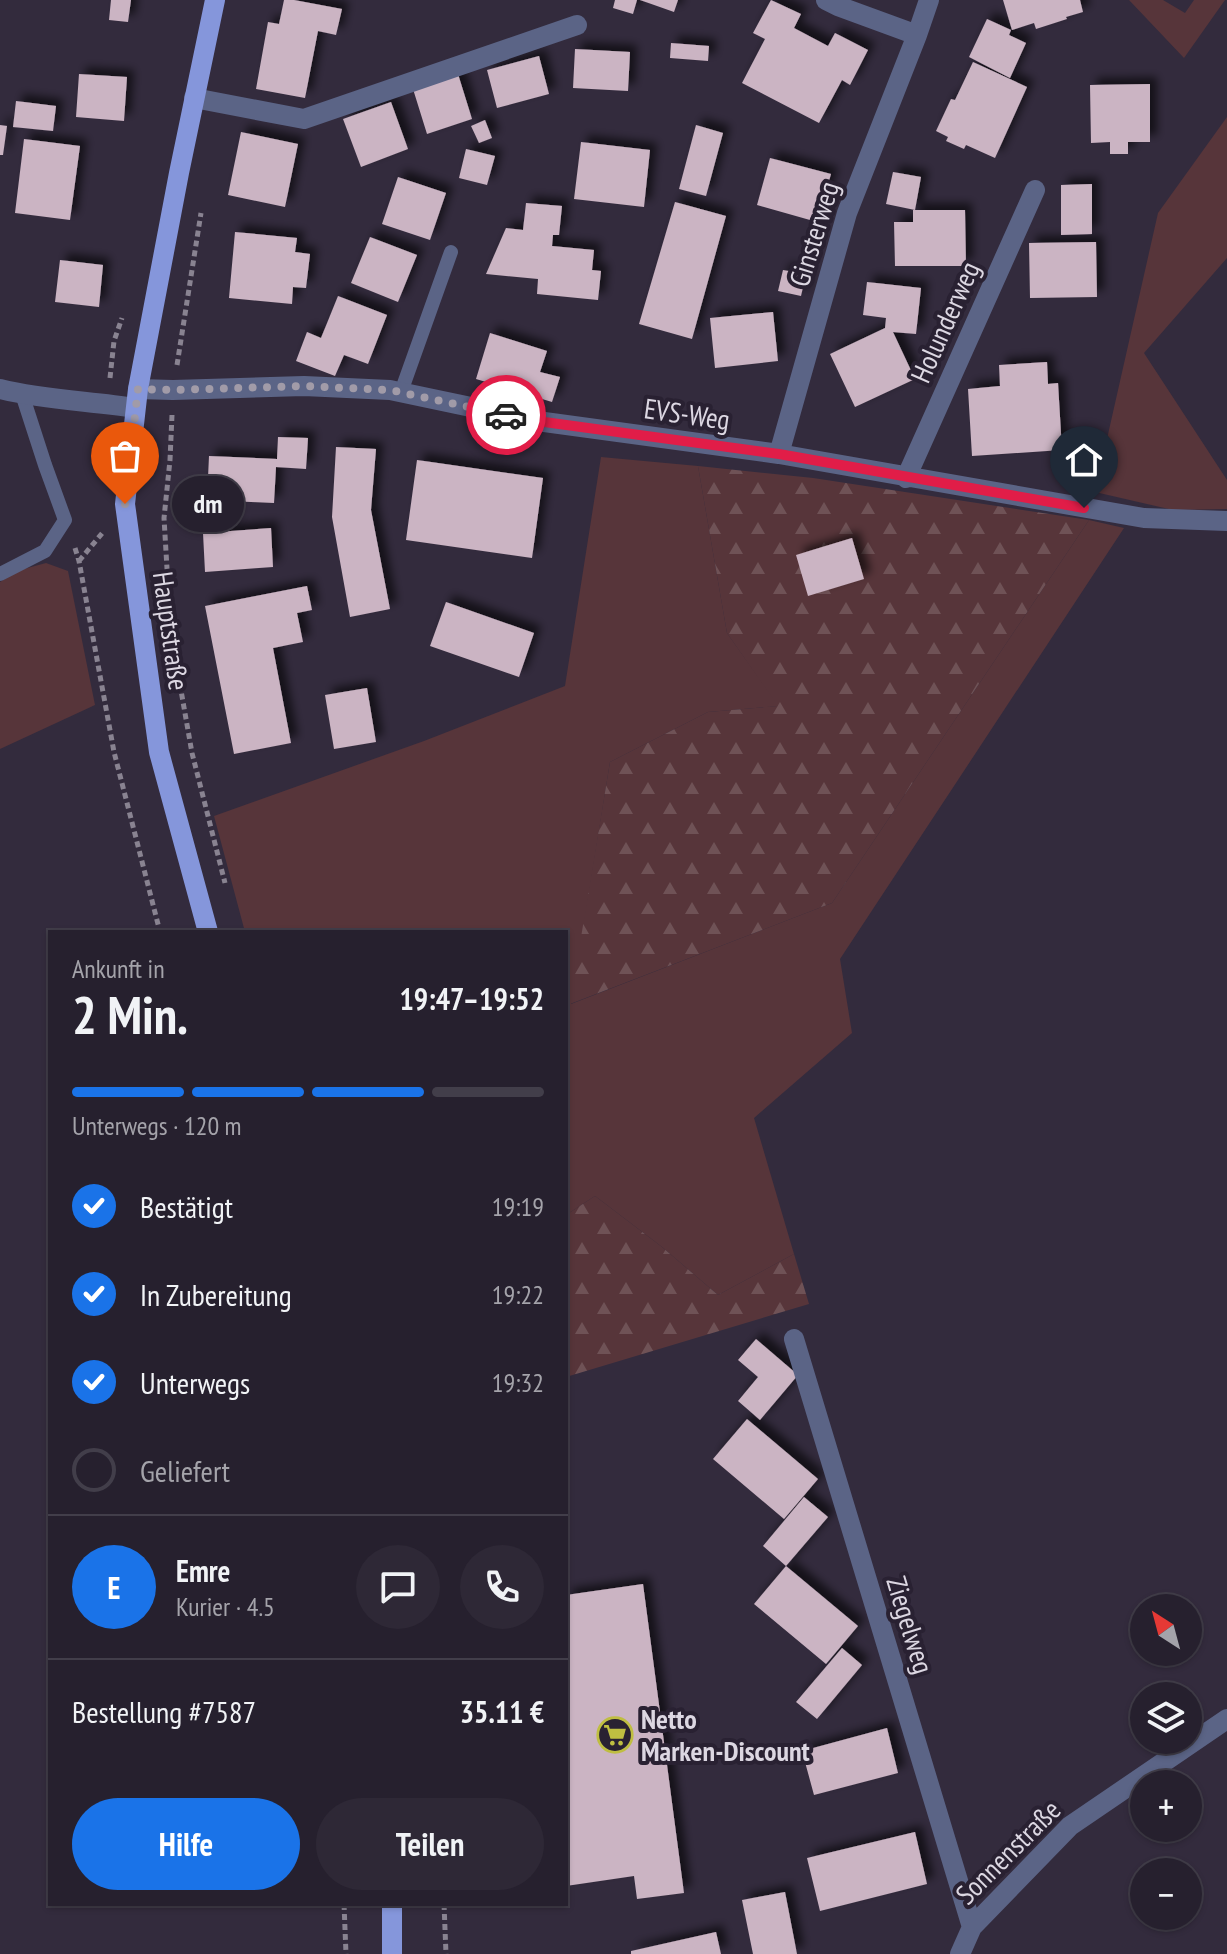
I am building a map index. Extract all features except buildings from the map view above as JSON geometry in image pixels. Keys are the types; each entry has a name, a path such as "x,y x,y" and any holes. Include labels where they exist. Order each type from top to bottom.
{"main road":[{"name":"Hauptstraße","path":"207,930 159,752 125,504 137,399 215,0"},
{"path":"392,1906 392,1954"}],"street":[{"path":"826,0 917,35"},
{"name":"Ginsterweg","path":"779,454 847,213 929,0"},
{"path":"194,98 304,119 577,25"},
{"name":"Holunderweg","path":"906,478 1035,190"},
{"name":"EVS-Weg","path":"0,389 107,403 173,390 304,386 390,390 537,421 779,454 1144,518 1227,521"},
{"name":"Ziegelweg","path":"794,1339 972,1927"},
{"name":"Sonnenstraße","path":"960,1954 972,1927 1070,1826 1227,1719"}],"lane":[{"path":"401,392 451,252"},
{"path":"0,574 45,551 65,520 22,394"}],"path":[{"path":"202,206 173,390 164,518 169,602 179,679 192,753 225,883"},
{"path":"65,520 79,561 114,752 159,930"},
{"path":"344,1906 346,1954"},
{"path":"444,1906 446,1954"}],"green space":[{"path":"1129,0 1163,0 1185,13 1194,0 1225,0 1184,58"},
{"path":"1227,117 1227,258 1144,353 1227,480 1227,509 1173,510 1095,492 1158,213"},
{"path":"601,457 698,466 727,633 779,706 708,712 610,762 571,1004 832,903 1089,520 1124,528 840,959 852,1033 754,1118 794,1254 718,1295 595,1196 568,1214 568,930 244,930 214,816 424,741 565,686"},
{"path":"698,466 813,478 1089,520 832,903 570,1004 610,762 708,712 778,706 727,633"},
{"path":"46,563 68,571 95,705 0,749 0,582 20,570"},
{"path":"595,1196 718,1295 794,1254 809,1304 568,1376 568,1214"}],"way so far":[{"path":"125,504 138,389 304,386 390,390 506,415"}],"place":[{"name":"dm","path":"125,504"},
{"name":"Netto Marken-Discount","path":"615,1735"}],"route":[{"path":"506,415 779,454 1084,508"}]}
